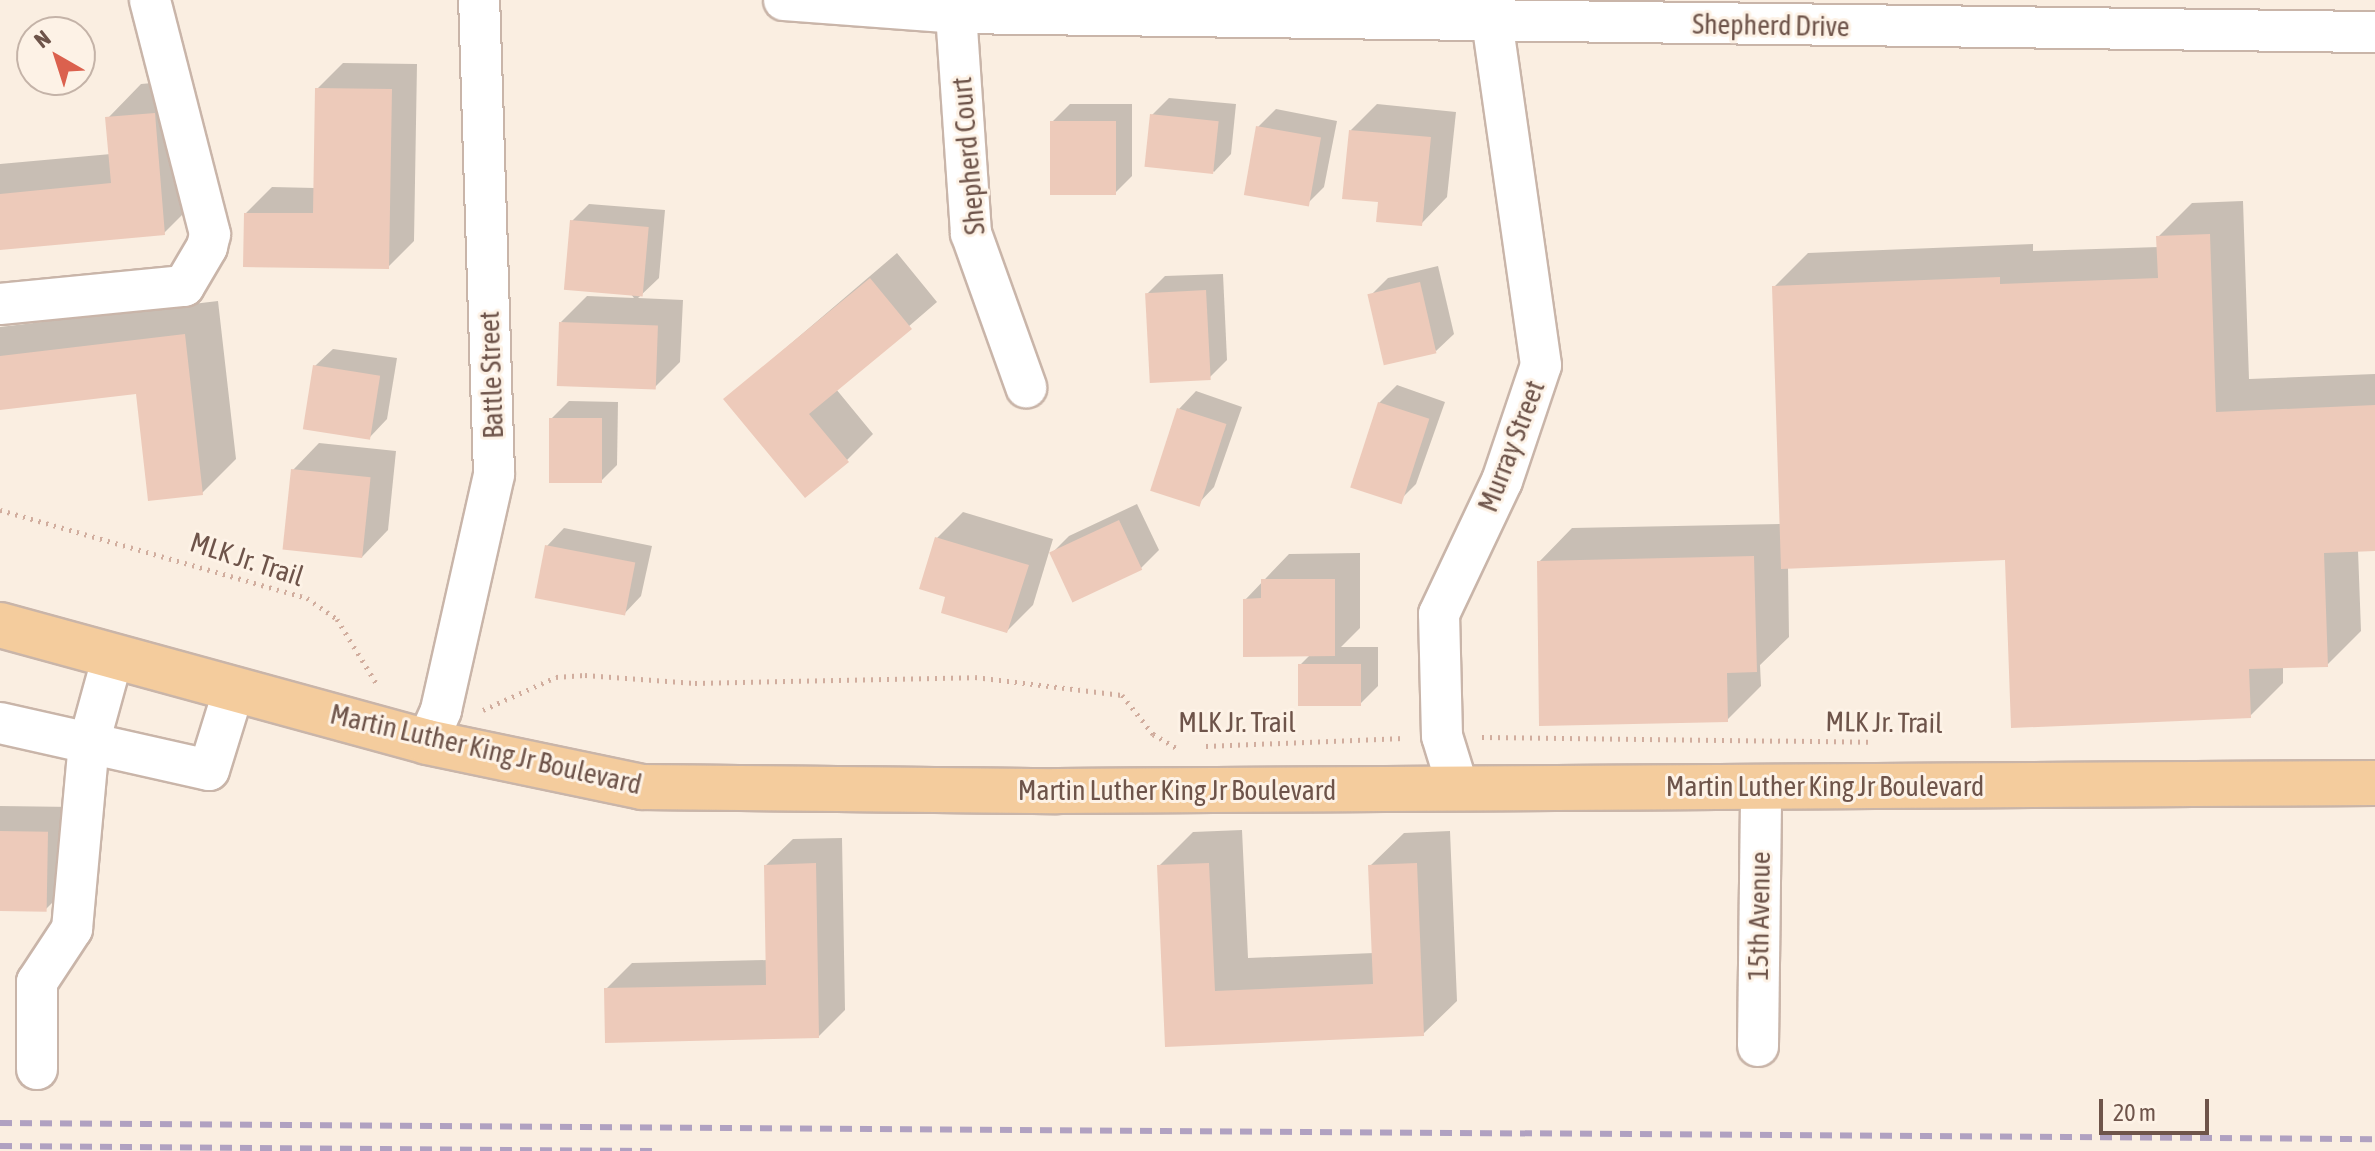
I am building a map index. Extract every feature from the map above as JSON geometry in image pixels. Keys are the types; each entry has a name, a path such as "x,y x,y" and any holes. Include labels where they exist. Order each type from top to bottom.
{"main road":[{"name":"Martin Luther King Jr Boulevard","path":"0,625 234,689 434,726 642,787 1458,788 2375,783"}],"street":[{"path":"0,304 184,286 207,247 210,234 150,0"},
{"name":"Battle Street","path":"434,726 494,474 479,0"},
{"name":"Shepherd Drive","path":"784,0 956,13 1489,11 2375,32"},
{"name":"Murray Street","path":"1458,788 1442,736 1439,614 1502,481 1541,365 1489,11"},
{"name":"Shepherd Court","path":"956,13 971,233 1026,387"},
{"path":"37,1069 37,982 72,929 89,743 113,656"},
{"path":"0,723 209,770 234,689"},
{"name":"15th Avenue","path":"1758,1046 1761,786"}],"path":[{"name":"MLK Jr. Trail","path":"0,510 307,598 337,619 363,669 380,688 434,726 489,710 556,677 585,675 710,683 975,677 1122,695 1153,734 1174,748 1442,736 1873,742"}],"building":[{"path":"315,88 392,89 389,269 243,267 244,213 313,213"},
{"path":"155,113 165,235 0,250 0,194 111,183 105,117"},
{"path":"1150,114 1219,121 1213,174 1144,167"},
{"path":"1050,121 1116,121 1116,195 1050,195"},
{"path":"1256,126 1321,137 1309,206 1244,195"},
{"path":"1349,130 1431,137 1422,226 1376,222 1378,202 1342,199"},
{"path":"570,220 649,227 643,297 564,290"},
{"path":"2210,234 2216,412 2375,405 2375,551 2324,553 2328,667 2249,669 2251,718 2011,728 2005,560 1781,569 1772,286 2000,277 2000,284 2158,278 2156,236"},
{"path":"870,278 912,329 809,414 849,462 805,498 723,399"},
{"path":"1420,282 1436,353 1384,365 1367,294"},
{"path":"1206,290 1211,380 1150,383 1145,293"},
{"path":"559,322 658,325 656,389 557,386"},
{"path":"185,334 203,495 148,501 136,394 0,410 0,356"},
{"path":"313,365 380,376 370,440 303,429"},
{"path":"1378,402 1429,419 1402,504 1350,488"},
{"path":"1177,408 1226,424 1200,507 1150,491"},
{"path":"549,418 602,418 602,483 549,483"},
{"path":"291,469 371,477 362,558 283,550"},
{"path":"1119,520 1142,570 1072,602 1049,553"},
{"path":"935,537 1029,565 1007,633 941,613 945,597 919,589"},
{"path":"545,545 635,563 625,616 535,598"},
{"path":"1754,556 1757,672 1727,673 1728,722 1539,726 1537,561"},
{"path":"1261,579 1335,579 1335,656 1243,657 1243,599 1261,598"},
{"path":"1298,664 1361,664 1361,706 1298,706"},
{"path":"0,831 48,832 47,912 0,911"},
{"path":"816,863 819,1038 605,1043 604,988 766,985 764,865"},
{"path":"1209,863 1215,991 1373,984 1368,865 1417,863 1424,1036 1165,1047 1157,865"}],"railway":[{"path":"0,1123 2375,1139"},
{"path":"0,1146 654,1151"}]}
